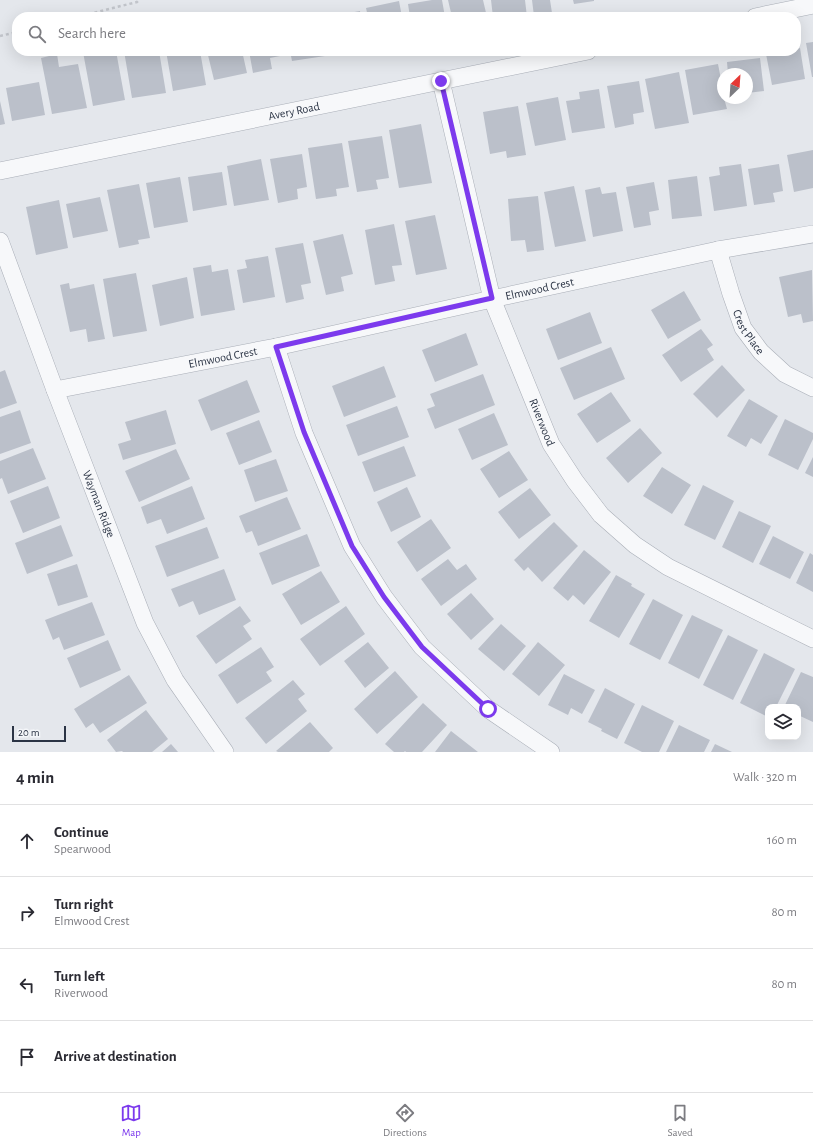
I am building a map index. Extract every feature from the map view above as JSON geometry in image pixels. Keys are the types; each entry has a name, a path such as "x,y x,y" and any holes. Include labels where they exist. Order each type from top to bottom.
{"street":[{"path":"779,12 813,5"},
{"name":"Avery Road","path":"0,171 564,56"},
{"name":"Riverwood","path":"441,81 492,298 551,444 575,481 601,515 635,545 668,567 813,639"},
{"name":"Elmwood Crest","path":"55,390 276,347 492,298 718,250 813,234"},
{"name":"Wayman Ridge","path":"0,241 55,390 145,623 175,680 225,752"},
{"name":"Crest Place","path":"718,250 730,294 742,328 761,352 785,374 813,388"},
{"path":"276,347 304,432 352,546 384,597 422,647 488,709 551,752"}],"path":[{"path":"97,12 137,2 139,0"},
{"path":"0,36 12,33"}],"building":[{"path":"442,0 444,12 409,12 408,4"},
{"path":"448,0 483,0 486,12 451,12"},
{"path":"491,0 525,0 526,12 492,12"},
{"path":"532,0 550,0 552,12 534,12"},
{"path":"573,0 594,0 594,1 574,4"},
{"path":"399,1 401,12 367,12 366,8"},
{"path":"813,42 813,77 812,77 806,43"},
{"path":"801,54 805,79 772,85 766,56 801,56"},
{"path":"57,56 59,67 78,64 87,108 52,114 41,58"},
{"path":"84,56 117,56 125,100 93,106"},
{"path":"125,56 160,56 166,93 132,98"},
{"path":"167,56 201,56 206,85 173,91"},
{"path":"208,56 243,56 247,73 214,80"},
{"path":"250,56 280,56 270,58 272,69 253,73"},
{"path":"291,56 325,56 292,61"},
{"path":"760,58 764,91 753,92 753,68 728,68 727,62"},
{"path":"718,64 717,104 726,104 727,109 693,115 685,70"},
{"path":"679,72 689,123 655,129 645,79"},
{"path":"639,81 644,112 633,114 634,124 615,128 607,86"},
{"path":"39,82 45,115 12,121 6,88"},
{"path":"599,89 605,128 572,133 566,101 580,99 579,92"},
{"path":"558,97 566,140 535,146 526,103"},
{"path":"0,101 5,124 0,125"},
{"path":"518,106 526,155 507,158 506,151 490,154 483,112"},
{"path":"421,124 432,183 399,188 389,130"},
{"path":"382,136 389,178 376,180 378,189 357,192 348,141"},
{"path":"342,143 349,187 336,189 337,196 316,199 308,148"},
{"path":"813,150 813,188 794,192 787,155"},
{"path":"302,154 307,187 297,189 298,199 278,203 270,159"},
{"path":"261,159 269,200 234,206 227,166"},
{"path":"741,164 747,206 714,211 709,177 720,175 719,167"},
{"path":"779,164 783,191 773,193 775,202 754,205 748,169"},
{"path":"222,172 227,205 193,211 188,177"},
{"path":"697,176 702,216 672,219 668,180"},
{"path":"180,177 188,222 154,228 146,183"},
{"path":"654,182 659,210 649,212 651,225 634,228 626,187"},
{"path":"139,184 150,238 138,240 139,244 119,248 107,190"},
{"path":"574,186 586,241 555,247 544,192"},
{"path":"600,187 602,194 616,192 623,231 593,237 585,190"},
{"path":"538,196 544,250 527,252 525,240 511,241 508,199"},
{"path":"100,197 108,231 73,238 66,204"},
{"path":"59,200 68,248 36,255 26,207"},
{"path":"435,215 447,269 416,275 405,221"},
{"path":"394,224 402,265 392,266 395,281 375,285 365,230"},
{"path":"343,234 353,274 341,277 344,291 326,295 313,241"},
{"path":"303,243 311,283 301,285 304,299 286,303 275,248"},
{"path":"268,256 275,297 243,303 237,270 247,268 245,260"},
{"path":"211,265 212,272 228,269 235,310 201,316 193,268"},
{"path":"812,270 813,321 803,323 801,314 788,317 779,277"},
{"path":"136,273 147,331 113,337 103,279"},
{"path":"187,277 194,318 160,326 152,285"},
{"path":"69,283 70,289 94,284 105,339 88,342 86,329 70,332 60,285"},
{"path":"684,291 701,320 668,339 651,310"},
{"path":"590,312 602,343 558,360 546,329"},
{"path":"701,329 713,345 707,349 714,360 681,382 662,355"},
{"path":"466,333 478,365 435,382 422,350"},
{"path":"611,347 625,379 574,400 560,368"},
{"path":"722,365 745,390 717,418 693,394"},
{"path":"384,366 396,397 344,417 332,386"},
{"path":"5,370 17,403 0,409 0,372"},
{"path":"483,374 495,405 435,429 427,409 435,406 430,394"},
{"path":"247,380 260,412 211,431 198,400"},
{"path":"611,392 631,421 597,443 577,414"},
{"path":"749,399 778,416 761,444 751,438 746,447 727,436"},
{"path":"397,406 409,437 358,456 346,425"},
{"path":"20,410 31,443 0,454 0,417"},
{"path":"166,410 176,444 123,460 118,444 131,440 125,422"},
{"path":"494,413 508,445 472,460 458,429"},
{"path":"785,419 813,433 813,439 798,470 768,455"},
{"path":"259,420 272,452 239,465 226,433"},
{"path":"640,428 662,453 628,483 606,458"},
{"path":"404,446 416,476 374,492 362,462"},
{"path":"33,448 46,479 8,494 2,478 0,479 0,461"},
{"path":"176,449 190,479 139,502 125,471"},
{"path":"509,451 528,480 499,498 480,469"},
{"path":"813,457 813,477 805,473"},
{"path":"276,459 288,491 255,502 244,470"},
{"path":"662,467 691,485 672,514 643,496"},
{"path":"703,485 734,501 715,540 684,525"},
{"path":"48,486 60,518 23,533 10,501"},
{"path":"192,486 205,519 167,534 161,519 147,524 141,507"},
{"path":"407,487 421,517 391,532 377,502"},
{"path":"530,488 551,515 519,539 498,512"},
{"path":"287,497 301,529 258,546 252,531 246,533 239,516"},
{"path":"739,511 771,526 753,563 722,547"},
{"path":"431,519 451,548 417,572 397,542"},
{"path":"554,522 578,546 542,582 528,567 524,571 514,560"},
{"path":"61,525 73,556 27,574 15,543"},
{"path":"207,527 219,558 167,577 155,546"},
{"path":"307,534 320,566 272,585 259,553"},
{"path":"773,536 804,552 790,579 759,564"},
{"path":"584,550 611,572 584,605 573,595 568,601 553,588"},
{"path":"810,553 813,555 813,592 796,583"},
{"path":"448,559 457,570 466,564 477,579 441,606 421,579"},
{"path":"77,564 88,597 58,606 47,574"},
{"path":"224,569 236,600 199,615 193,601 179,607 171,589"},
{"path":"321,571 340,602 301,625 282,594"},
{"path":"616,575 632,584 631,586 645,594 619,638 589,621"},
{"path":"471,593 494,619 471,640 447,614"},
{"path":"653,599 683,615 660,660 629,644"},
{"path":"92,602 105,635 64,650 59,637 53,640 45,620"},
{"path":"240,606 251,621 243,626 252,639 216,664 196,636"},
{"path":"346,606 365,634 320,666 300,639"},
{"path":"692,615 723,630 699,679 668,663"},
{"path":"501,624 526,646 504,671 478,649"},
{"path":"728,635 758,650 733,700 703,685"},
{"path":"108,640 121,670 80,688 67,658"},
{"path":"368,642 389,668 365,688 344,661"},
{"path":"538,642 565,665 539,696 512,674"},
{"path":"261,647 274,667 266,672 272,681 237,704 218,675"},
{"path":"764,653 795,669 778,704 765,704 765,716 740,703"},
{"path":"395,671 418,697 377,734 354,709"},
{"path":"801,672 813,677 813,722 801,716 801,704 785,704"},
{"path":"564,674 595,690 582,714 571,708 568,715 548,705"},
{"path":"129,675 147,703 100,733 93,723 86,728 74,709"},
{"path":"293,680 305,694 298,699 307,711 266,744 245,718"},
{"path":"605,688 635,704 617,739 588,722"},
{"path":"423,703 447,725 422,752 394,752 385,744"},
{"path":"642,705 674,721 659,752 642,752 624,743"},
{"path":"146,710 168,739 152,752 116,752 107,740"},
{"path":"310,722 333,748 329,752 276,751"},
{"path":"679,725 710,740 704,752 666,752"},
{"path":"451,731 478,752 435,752"},
{"path":"171,744 178,752 162,752"},
{"path":"715,744 732,752 711,752"}],"route":[{"path":"441,81 492,298 276,347 304,432 352,546 384,597 422,647 488,709"}]}
